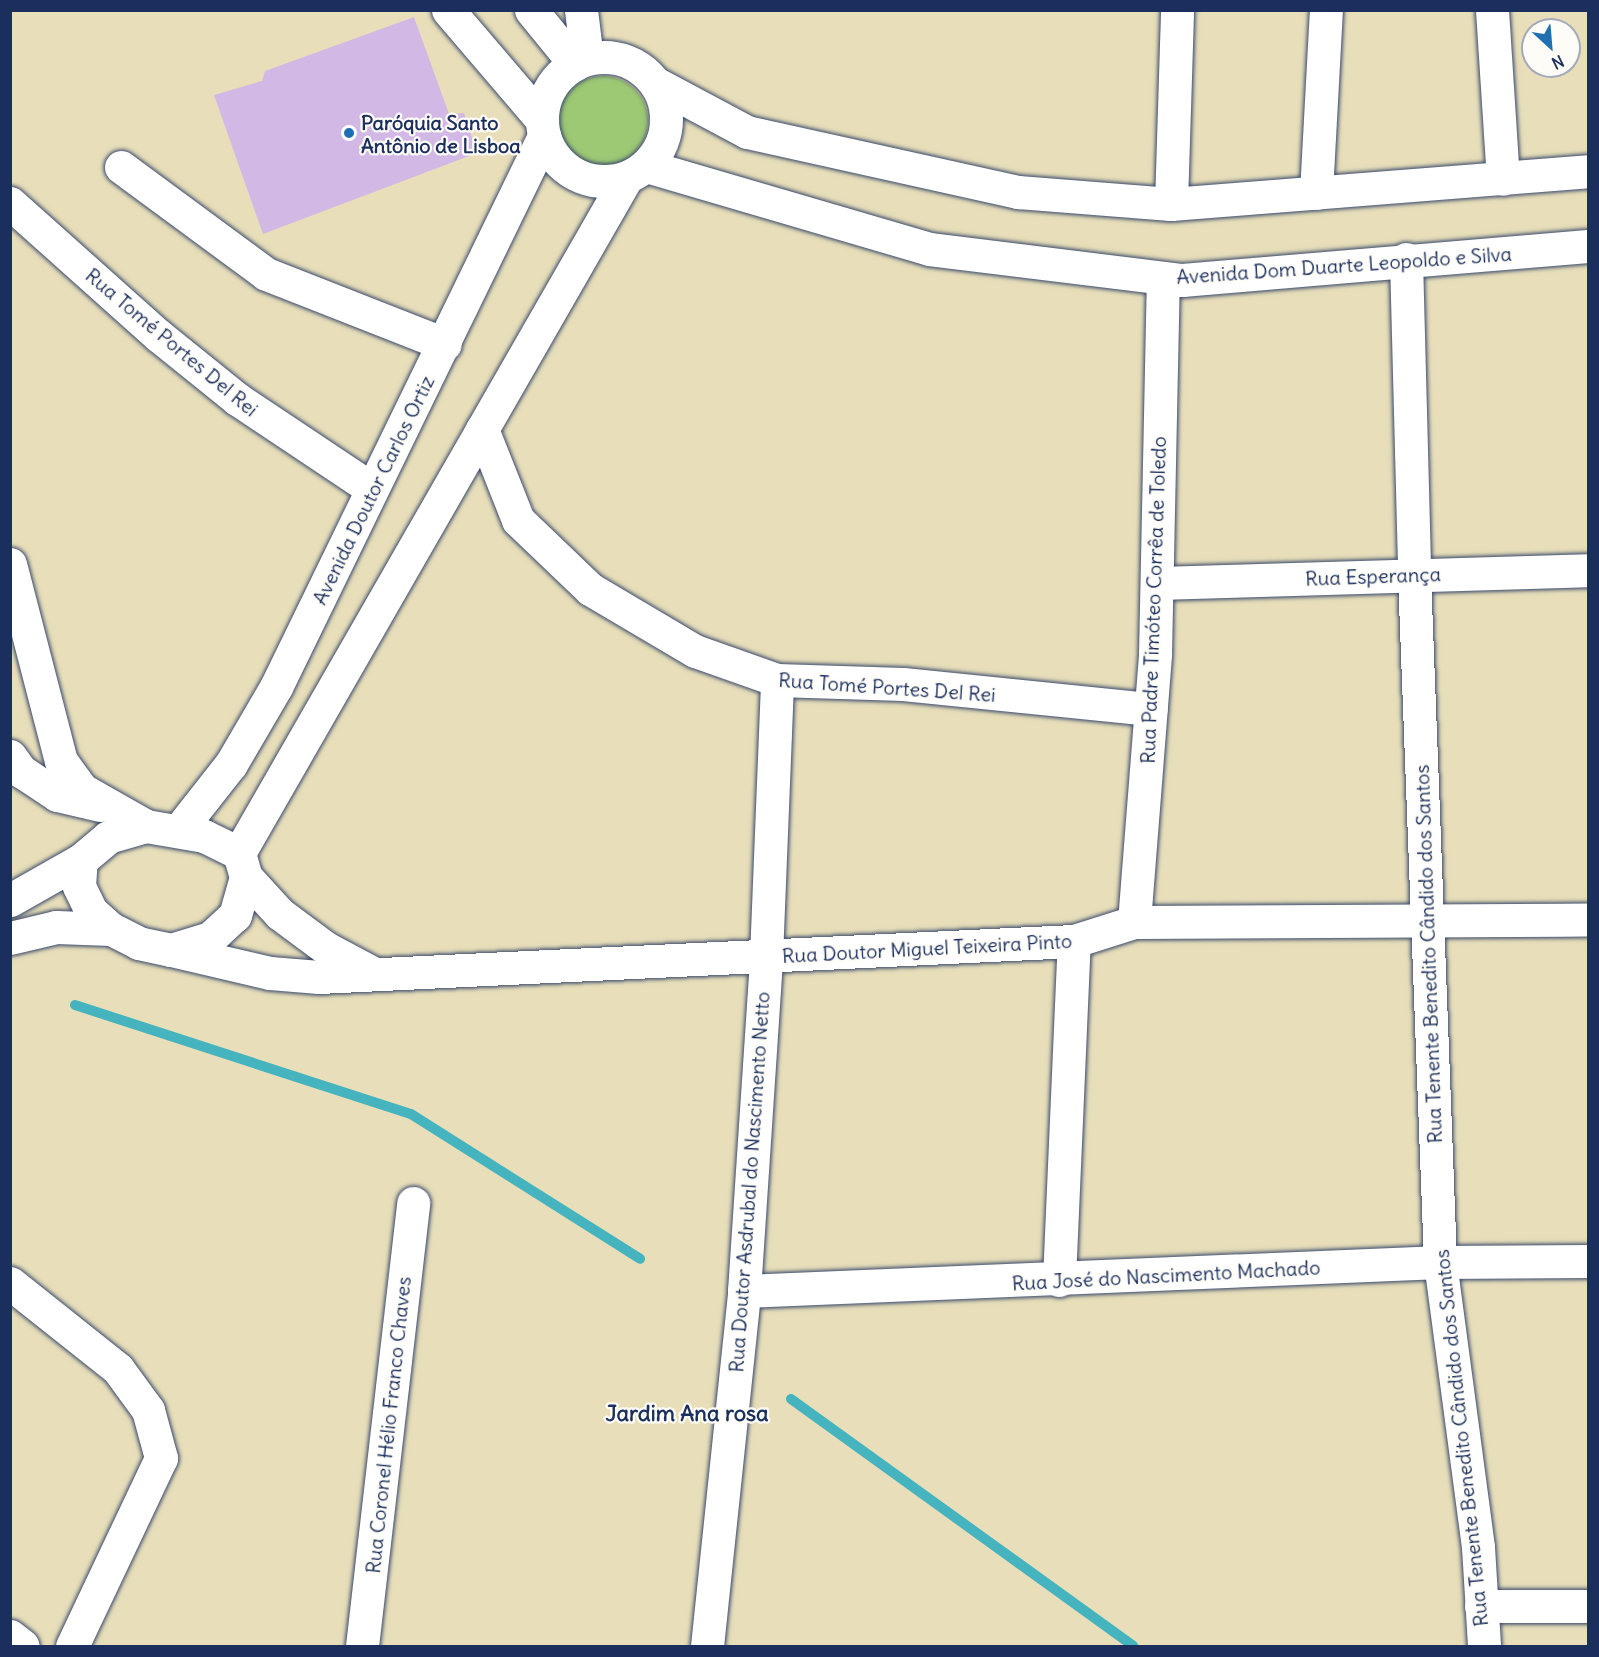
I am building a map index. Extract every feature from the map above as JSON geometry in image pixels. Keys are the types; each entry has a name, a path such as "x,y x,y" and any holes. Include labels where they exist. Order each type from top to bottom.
{"street":[{"path":"448,10 543,128 553,155 568,170 586,179 607,182 636,171"},
{"path":"531,10 581,61"},
{"path":"581,10 581,61"},
{"path":"1172,204 1177,10"},
{"path":"1316,193 1326,10"},
{"path":"1492,10 1503,179"},
{"path":"543,128 548,91 581,61 616,57 632,63 657,84 747,132 1018,192 1172,204 1588,171"},
{"path":"81,860 79,886 91,911 111,929 138,943 171,950 210,938 235,915 243,865 482,429 636,171 665,136 667,118 657,84"},
{"name":"Avenida Doutor Carlos Ortiz","path":"179,830 231,764 276,687 445,344 543,128"},
{"path":"121,167 266,274 445,344"},
{"name":"Avenida Dom Duarte Leopoldo e Silva","path":"636,171 929,249 1182,280 1406,259 1588,246"},
{"name":"Rua Tomé Portes Del Rei","path":"10,203 159,336 237,399 372,489"},
{"name":"Rua Tenente Benedito Cândido dos Santos","path":"1406,259 1414,575 1440,1262 1478,1547 1485,1647"},
{"name":"Rua Padre Timóteo Corrêa de Toledo","path":"1134,922 1151,709 1158,583 1163,278"},
{"name":"Rua Tomé Portes Del Rei","path":"482,429 518,520 590,589 695,651 777,680 903,684 1151,709"},
{"path":"10,564 23,678 61,761 81,789 146,826 204,836 243,865"},
{"name":"Rua Esperança","path":"1158,583 1588,570"},
{"name":"Rua Doutor Asdrubal do Nascimento Netto","path":"707,1647 744,1291 766,957 777,680"},
{"path":"10,756 21,771 57,795 110,807"},
{"path":"10,900 81,860 108,837 146,826"},
{"name":"Rua Doutor Miguel Teixeira Pinto","path":"243,865 280,915 326,948 372,972"},
{"name":"Rua Doutor Miguel Teixeira Pinto","path":"171,950 270,973 319,977 372,972 766,957 1074,941 1134,922 1588,920"},
{"path":"10,938 56,927 111,929"},
{"path":"1059,1280 1074,941"},
{"name":"Rua Coronel Hélio Franco Chaves","path":"362,1647 413,1203"},
{"name":"Rua José do Nascimento Machado","path":"744,1291 1059,1280 1440,1262 1588,1261"},
{"path":"10,1283 118,1369 148,1410 161,1458 72,1647"},
{"path":"1481,1606 1588,1606"},
{"path":"10,1636 23,1647"}],"green space":[{"path":"603,76 620,79 635,89 645,104 648,121 645,138 635,153 620,163 603,166 586,163 571,153 561,138 558,121 561,104 571,89 586,79"}],"building":[{"name":"Paróquia Santo Antônio de Lisboa","path":"414,17 449,114 464,113 477,153 263,234 214,95 262,81 265,71"}],"waterway":[{"path":"75,1005 411,1114 640,1259"},
{"path":"791,1399 1133,1646"}],"place":[{"name":"Paróquia Santo Antônio de Lisboa","path":"349,133"}],"district":[{"name":"Jardim Ana rosa","path":"687,1414"}]}
